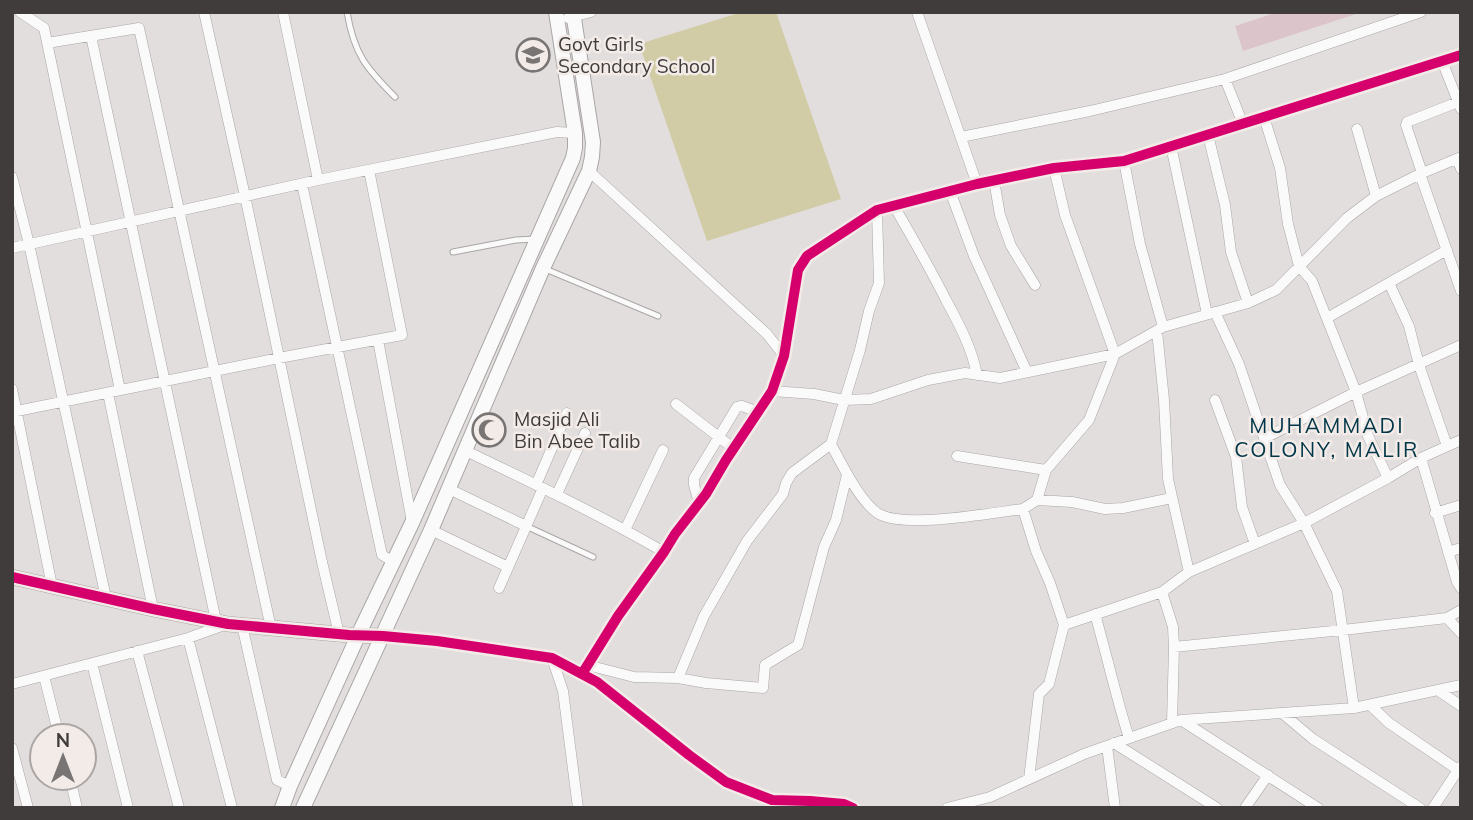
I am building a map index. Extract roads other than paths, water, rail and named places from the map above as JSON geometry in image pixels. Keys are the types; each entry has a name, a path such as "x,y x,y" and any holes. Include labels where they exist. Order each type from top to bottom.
{"main road":[{"path":"303,808 431,530 544,268 589,171 593,142 573,15"},
{"path":"282,808 412,523 573,158 575,133 556,17"},
{"path":"506,309 523,316"},
{"path":"12,577 229,623 383,636"}],"street":[{"path":"20,12 44,28 120,390"},
{"path":"204,12 246,196 322,562 340,634"},
{"path":"283,12 318,180"},
{"path":"556,17 591,12"},
{"path":"917,12 977,184"},
{"path":"961,137 1090,111 1225,79 1421,12"},
{"path":"47,43 139,28 271,628"},
{"path":"92,36 165,381 229,623 277,780 290,786"},
{"path":"584,670 772,391 784,356 798,270 807,256 877,210 977,184 1054,168 1124,161 1461,55"},
{"path":"1442,61 1459,106 1407,122 1406,125 1461,291"},
{"path":"1225,79 1243,124"},
{"path":"1264,117 1280,168 1288,224 1299,266 1312,281 1356,391 1368,436 1388,478"},
{"path":"1357,129 1376,196"},
{"path":"12,248 318,180 557,132 575,133"},
{"path":"1208,135 1225,205 1231,252 1248,303"},
{"path":"1171,146 1211,313 1239,364 1280,485 1304,523 1337,591 1354,708"},
{"path":"1124,161 1160,329 1168,479 1189,572"},
{"path":"772,391 814,394 844,400 871,399 928,380 965,373 1000,378 1115,355 1160,329 1248,303 1276,290 1347,218 1376,196 1421,174 1460,162"},
{"path":"1037,500 1046,470 1089,420 1115,355 1065,215 1054,168"},
{"path":"15,412 402,335 369,170"},
{"path":"589,171 767,334 784,356"},
{"path":"12,177 106,598"},
{"path":"994,180 1000,215 1011,246 1035,285"},
{"path":"302,184 382,555 394,562"},
{"path":"950,191 974,257 1027,372"},
{"path":"894,206 962,331 975,362 977,375"},
{"path":"678,678 704,616 747,541 783,494 792,473 831,444 879,283 877,210"},
{"path":"1327,318 1447,250"},
{"path":"1389,283 1409,326 1419,365 1447,446"},
{"path":"378,340 412,523"},
{"path":"1265,438 1356,391 1461,345"},
{"path":"12,389 52,586"},
{"path":"108,393 153,609"},
{"path":"1215,400 1236,457 1242,507 1255,544"},
{"path":"676,404 733,448"},
{"path":"699,503 694,478 737,407 742,406 758,412"},
{"path":"499,588 526,526 567,413"},
{"path":"557,494 585,433"},
{"path":"1064,625 1162,592 1189,572 1304,523 1420,458 1461,440"},
{"path":"831,444 860,495 880,514 904,520 955,518 1023,509 1037,500 1072,502 1105,509 1172,498"},
{"path":"625,530 663,450"},
{"path":"466,451 557,494 664,552"},
{"path":"957,456 1046,470"},
{"path":"1420,458 1435,513 1461,588"},
{"path":"383,636 552,658 584,670 634,677 678,678 763,688 765,665 798,645 824,547 836,520 848,475"},
{"path":"449,489 526,526"},
{"path":"1435,513 1461,505"},
{"path":"1023,509 1064,625 1049,684 1039,694 1029,779"},
{"path":"431,530 508,567"},
{"path":"1448,552 1461,548"},
{"path":"1162,592 1172,627 1177,722"},
{"path":"1174,647 1447,618 1461,610"},
{"path":"1095,614 1129,738"},
{"path":"1447,618 1461,633"},
{"path":"12,684 188,638 229,623"},
{"path":"188,638 232,808"},
{"path":"137,651 179,808"},
{"path":"552,658 563,691 578,808"},
{"path":"92,663 128,808"},
{"path":"584,670 726,782 772,800 844,804 853,808"},
{"path":"44,676 56,722"},
{"path":"947,808 990,797 1084,754 1177,722 1354,708 1461,685"},
{"path":"1439,691 1461,706"},
{"path":"1370,705 1389,723 1460,769 1433,808"},
{"path":"1282,713 1313,739 1420,808"},
{"path":"1177,722 1268,775 1318,808"},
{"path":"1111,744 1115,808"},
{"path":"1111,744 1217,808"},
{"path":"12,748 28,808"},
{"path":"1245,808 1268,775"}],"lane":[{"path":"347,12 351,34 362,60 395,97"},
{"path":"453,253 516,240 538,239"},
{"path":"544,268 658,316"},
{"path":"526,526 593,557"}],"place":[{"name":"Govt Girls Secondary School","path":"533,55"},
{"name":"Masjid Ali Bin Abee Talib","path":"489,430"}],"district":[{"name":"MUHAMMADI COLONY, MALIR","path":"1327,437"}]}
